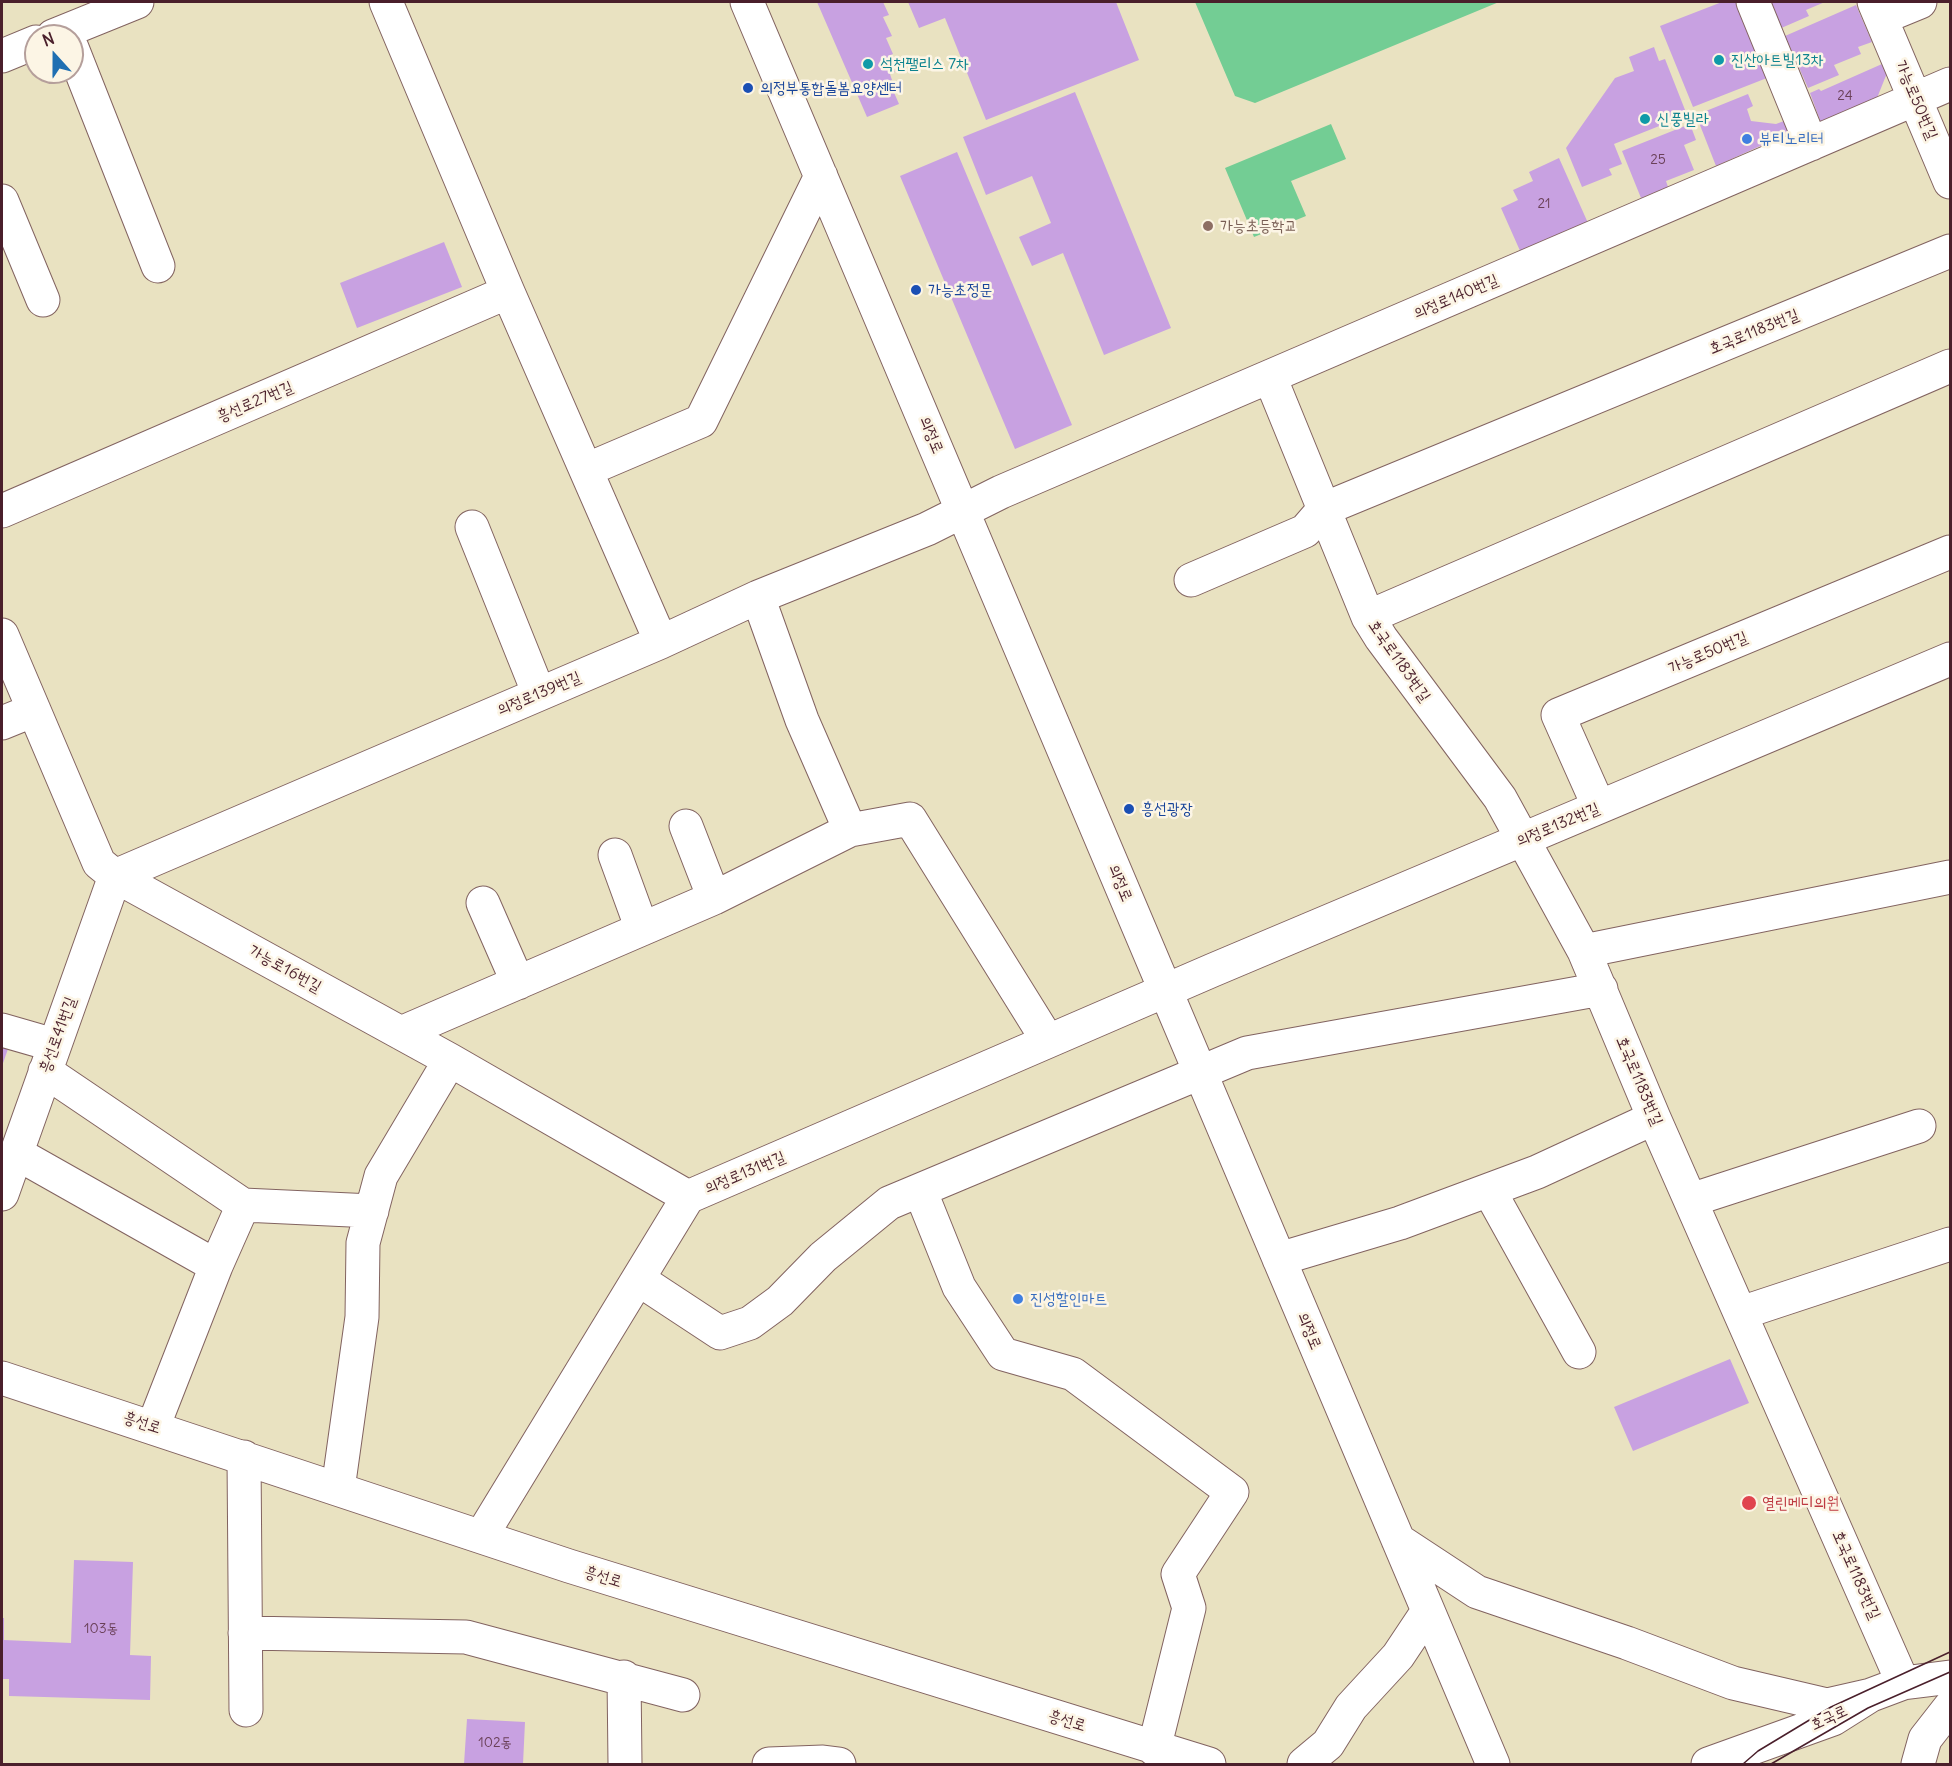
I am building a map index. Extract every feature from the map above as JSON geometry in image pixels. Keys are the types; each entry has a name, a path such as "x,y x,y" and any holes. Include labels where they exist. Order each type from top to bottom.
{"street":[{"path":"84,27 137,2"},
{"path":"386,2 508,292 661,642"},
{"name":"의정로","path":"747,2 1492,1764"},
{"path":"1753,2 1811,144"},
{"name":"가능로50번길","path":"1920,2 1878,10 1950,182"},
{"path":"2,56 24,49"},
{"path":"79,84 158,266"},
{"name":"의정로140번길","path":"962,509 1950,84"},
{"path":"586,470 701,421 821,176"},
{"path":"2,201 43,300"},
{"name":"호국로1183번길","path":"1191,580 1305,531 1324,509 1950,251"},
{"name":"흥선로27번길","path":"2,511 508,292"},
{"path":"1368,617 1950,366"},
{"name":"호국로1183번길","path":"1270,377 1368,617 1381,638 1500,798 1584,951 1654,1118 1903,1683"},
{"name":"의정로139번길","path":"115,876 661,642 758,597 927,529 962,509"},
{"path":"472,527 539,694"},
{"name":"가능로50번길","path":"1599,807 1558,715 1950,552"},
{"path":"758,597 802,720 850,830"},
{"name":"가능로16번길","path":"2,635 99,863 115,876 450,1060 688,1197"},
{"name":"의정로132번길","path":"1165,990 1950,659"},
{"path":"2,723 34,710"},
{"path":"401,1033 714,898 850,830 910,819 1048,1041"},
{"path":"686,826 714,898"},
{"path":"615,855 642,929"},
{"name":"흥선로41번길","path":"2,1194 115,876"},
{"path":"1584,951 1950,877"},
{"path":"483,903 518,983"},
{"path":"638,1279 720,1333 750,1323 780,1301 823,1257 889,1203 1247,1053 1601,989"},
{"name":"의정로131번길","path":"482,1535 688,1197 1165,990"},
{"path":"2,1030 50,1058 243,1205 372,1210"},
{"path":"338,1489 362,1317 363,1243 381,1176 450,1060"},
{"path":"1279,1259 1400,1223 1537,1172 1654,1118"},
{"path":"1691,1200 1918,1126"},
{"path":"16,1153 216,1266"},
{"path":"920,1190 959,1287 1003,1354 1073,1374 1232,1492 1178,1574 1189,1608 1154,1749"},
{"path":"1488,1190 1579,1352"},
{"path":"153,1427 216,1266 243,1205"},
{"path":"1741,1313 1950,1244"},
{"name":"흥선로","path":"2,1378 580,1569 1154,1749 1209,1764"},
{"path":"244,1457 246,1710"},
{"path":"1398,1540 1477,1592 1627,1642 1733,1683 1827,1705 1871,1695"},
{"path":"1304,1764 1328,1744 1351,1707 1398,1656 1428,1611"},
{"path":"245,1634 466,1637 624,1677 683,1695"},
{"path":"624,1677 625,1764"},
{"name":"호국로","path":"1707,1764 1833,1719 1871,1695 1903,1683 1950,1677"},
{"path":"1918,1764 1924,1739 1950,1707"},
{"path":"769,1764 824,1762 839,1764"}],"green space":[{"path":"1195,2 1499,2 1255,103 1235,96"},
{"path":"1331,124 1346,159 1291,181 1306,216 1254,237 1225,168"}],"building":[{"name":"석천팰리스 7차","path":"817,2 883,2 889,15 883,17 892,36 886,38 893,54 888,56 895,72 890,74 892,80 889,81 899,104 867,117"},
{"path":"908,2 1116,2 1139,60 986,120 945,18 919,28"},
{"name":"진산아트빌13차","path":"1722,2 1743,2 1772,76 1693,107 1660,26"},
{"path":"1768,2 1825,2 1806,10 1809,16 1779,29"},
{"path":"1856,5 1872,42 1858,47 1861,54 1834,65 1839,75 1808,88 1785,36"},
{"name":"신풍빌라","path":"1654,47 1659,61 1665,59 1687,115 1614,144 1622,164 1609,169 1612,175 1582,187 1566,148 1615,78 1634,71 1629,57"},
{"path":"1882,64 1887,73 1877,98 1821,123 1810,93 1819,89 1821,91"},
{"path":"1075,92 1171,328 1104,355 1063,253 1032,266 1019,237 1051,223 1032,176 986,195 963,137"},
{"path":"1748,94 1753,106 1747,109 1751,121 1776,124 1784,121 1789,133 1716,166 1696,115"},
{"path":"1690,124 1696,140 1684,145 1694,170 1666,181 1668,187 1641,198 1622,151"},
{"path":"957,152 1072,425 1015,449 900,176"},
{"path":"1559,158 1588,223 1521,253 1501,208 1518,200 1513,190 1533,181 1529,172"},
{"path":"444,242 462,287 357,328 340,283"},
{"path":"2,1047 8,1049 2,1066"},
{"path":"1730,1359 1749,1403 1633,1451 1614,1407"},
{"path":"74,1560 133,1562 130,1655 151,1656 150,1700 9,1696 9,1679 2,1679 2,1618 4,1618 4,1640 71,1643"},
{"path":"467,1719 525,1722 523,1764 464,1764"}],"tram line":[{"path":"1743,1764 1758,1751 1831,1707 1950,1652"},
{"path":"1771,1764 1868,1708 1950,1672"}],"place":[{"name":"진산아트빌13차","path":"1719,60"},
{"name":"석천팰리스 7차","path":"868,64"},
{"name":"의정부통합돌봄요양센터","path":"748,88"},
{"name":"신풍빌라","path":"1645,119"},
{"name":"뷰티노리터","path":"1747,139"},
{"name":"가능초등학교","path":"1208,226"},
{"name":"가능초정문","path":"916,290"},
{"name":"흥선광장","path":"1129,809"},
{"name":"진성할인마트","path":"1018,1299"},
{"name":"열린메디의원","path":"1749,1503"}]}
